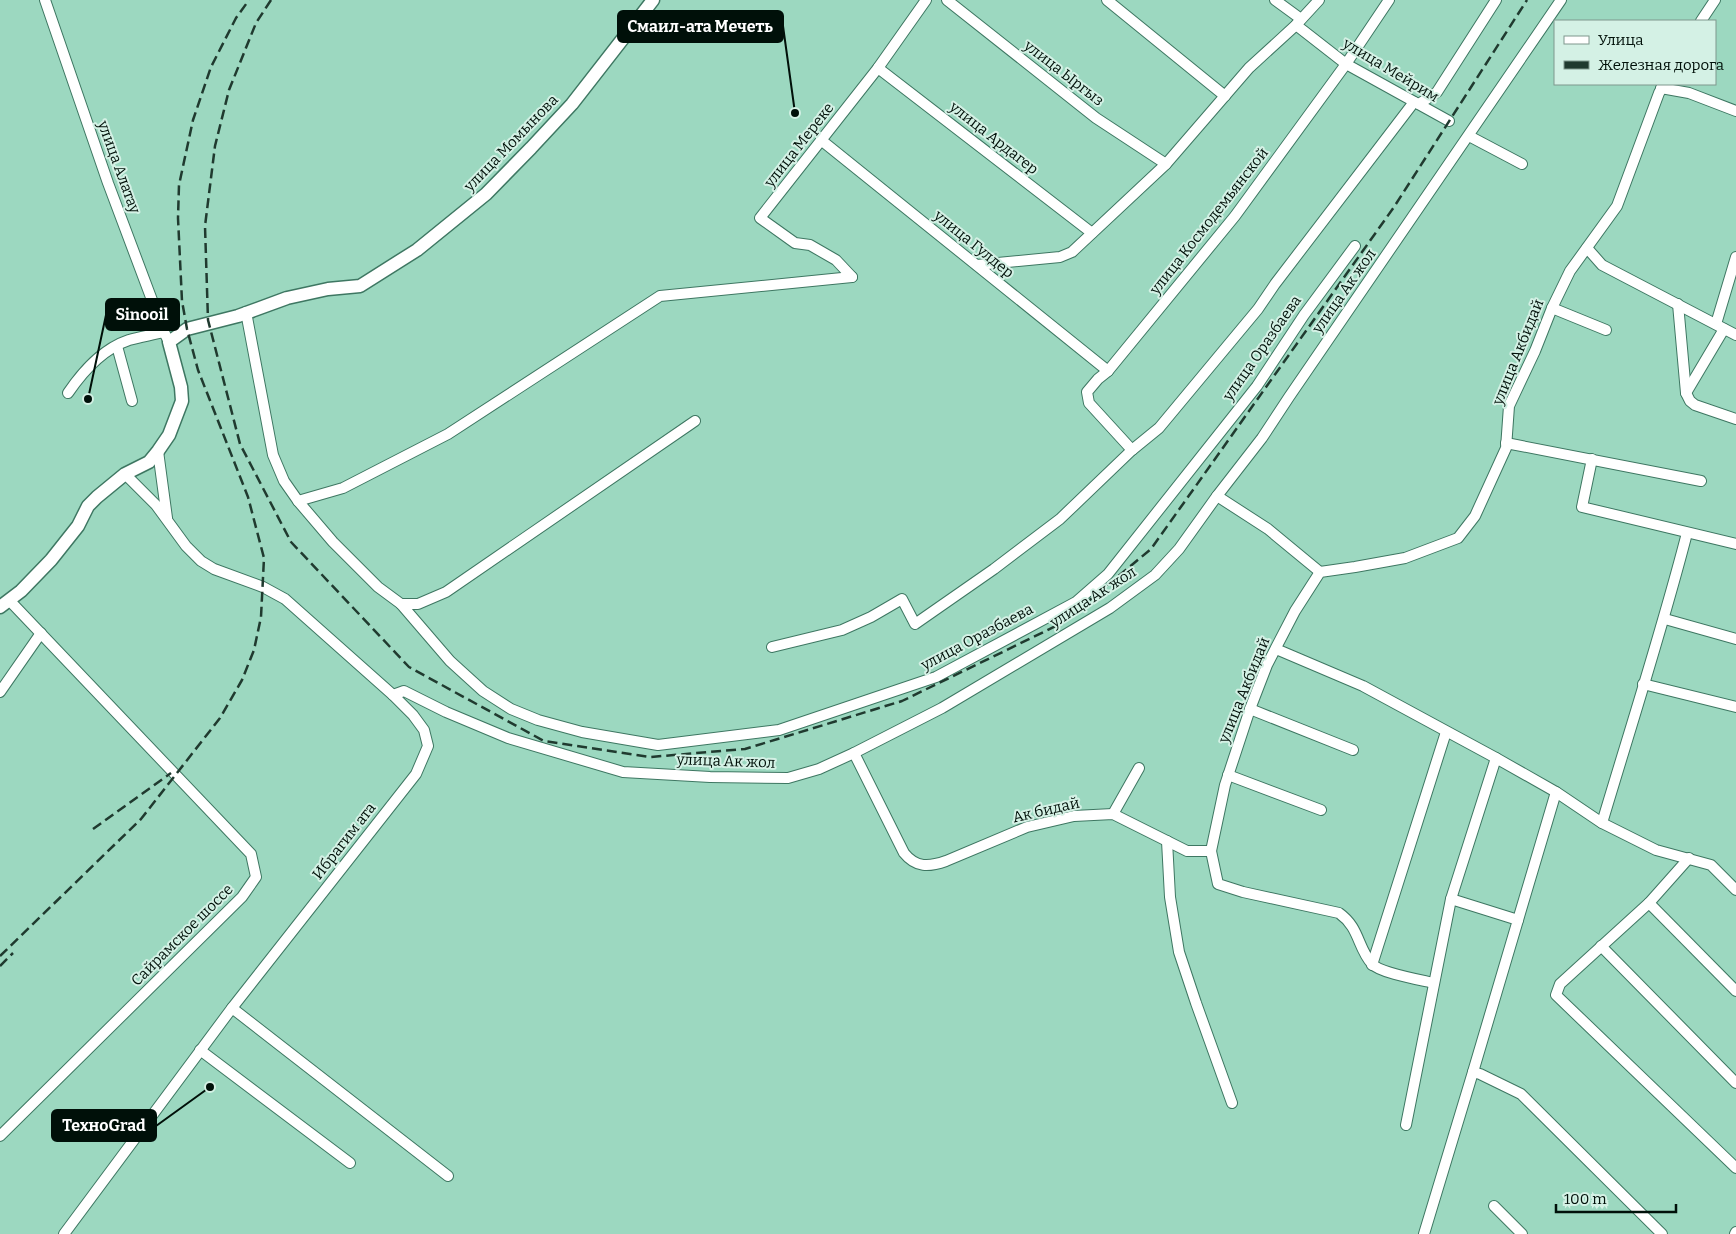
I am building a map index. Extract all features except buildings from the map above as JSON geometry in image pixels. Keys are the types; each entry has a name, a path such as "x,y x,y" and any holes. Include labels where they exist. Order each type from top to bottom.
{"main road":[{"name":"улица Момынова","path":"166,337 286,298 328,288 360,286 417,250 486,194 538,141 572,104 653,0"},
{"path":"4,604 22,591 51,560 78,526 88,506 125,474 149,462 169,435 182,401 181,386 166,337"}],"street":[{"name":"улица Алатау","path":"45,0 108,183 166,337"},
{"name":"улица Мереке","path":"298,501 343,488 448,434 660,296 852,278 836,260 810,245 795,243 760,218 878,68 926,0"},
{"name":"улица Ыргыз","path":"947,0 1096,118 1166,164"},
{"path":"1107,0 1225,96"},
{"name":"улица Мейрим","path":"1275,0 1346,64 1449,121"},
{"path":"977,265 1060,257 1072,252 1166,164 1249,68 1319,0"},
{"name":"улица Космодемьянской","path":"1132,450 1089,403 1087,392 1108,371 1235,216 1346,64 1389,0"},
{"name":"улица Оразбаева","path":"772,648 842,630 871,618 902,599 915,624 994,569 1060,519 1132,450 1160,428 1258,309 1275,284 1417,103 1437,92 1496,0"},
{"name":"улица Ак жол","path":"394,695 404,691 446,712 508,738 623,772 710,777 788,778 819,769 854,754 942,708 1110,608 1155,575 1179,549 1262,438 1561,0"},
{"path":"1702,20 1715,0"},
{"name":"улица Ардагер","path":"878,68 1092,233"},
{"path":"1662,86 1688,93 1736,111"},
{"name":"улица Акбидай","path":"1211,851 1224,785 1267,665 1295,610 1320,572 1405,558 1458,538 1475,516 1506,448 1509,406 1570,271 1617,206 1662,86"},
{"path":"1469,136 1522,164"},
{"name":"улица Гулдер","path":"821,140 1108,371"},
{"name":"улица Оразбаева","path":"246,312 273,455 284,481 298,501 333,542 378,587 401,604 450,661 484,691 511,708 538,720 582,732 658,745 779,730 936,677 1076,602 1108,574 1257,386 1304,315 1355,246"},
{"path":"1587,248 1602,265 1736,335"},
{"path":"1686,393 1720,326 1736,257"},
{"path":"1678,304 1686,393 1690,401 1695,405 1736,419"},
{"path":"1552,308 1606,330"},
{"path":"68,393 77,379 95,360 117,346 129,340 166,337"},
{"path":"117,346 132,402"},
{"path":"401,604 418,604 446,592 694,421"},
{"path":"1506,443 1701,481"},
{"path":"158,451 167,519"},
{"path":"1592,460 1582,507 1736,544"},
{"name":"Ибрагим ата","path":"64,1234 232,1008 416,774 428,746 424,730 394,695 285,599 263,587 214,570 201,562 186,546 156,505 125,474"},
{"path":"1217,496 1268,529 1320,572"},
{"path":"1602,823 1643,684 1665,618 1687,533"},
{"name":"Сайрамское шоссе","path":"0,1136 242,896 256,877 251,854 41,633 4,604"},
{"path":"1665,618 1736,639"},
{"path":"0,692 41,633"},
{"path":"1276,649 1363,686 1556,792 1602,823 1656,850 1711,865 1736,890"},
{"path":"1643,684 1736,707"},
{"path":"1250,709 1353,750"},
{"path":"1372,965 1446,732"},
{"name":"Ак бидай","path":"854,754 904,853 911,862 921,865 934,865 946,861 1027,827 1074,816 1113,814 1187,851 1211,851"},
{"path":"1406,1125 1451,899 1496,758"},
{"path":"1113,814 1139,768"},
{"path":"1228,775 1321,810"},
{"path":"1424,1234 1556,792"},
{"path":"1167,841 1170,897 1179,952 1232,1104"},
{"path":"1211,851 1216,879 1222,887 1339,913 1347,918 1355,930 1372,965 1381,970 1434,983"},
{"path":"1689,858 1649,903 1560,984 1556,995 1736,1168"},
{"path":"1451,899 1518,920"},
{"path":"1649,903 1736,991"},
{"path":"1601,946 1736,1083"},
{"path":"232,1008 448,1176"},
{"path":"200,1050 350,1163"},
{"path":"1473,1072 1522,1094 1662,1234"},
{"path":"1494,1206 1522,1234"}],"railway":[{"path":"0,956 141,819 220,718 242,680 254,650 261,617 264,558 248,497 198,370 187,329 182,301 178,218 179,185 193,120 211,67 236,18 249,0"},
{"path":"271,0 256,23 229,90 215,146 205,226 208,320 240,444 291,542 409,667 544,741 650,757 745,749 902,701 1062,623 1151,549 1394,207 1527,0"},
{"path":"93,829 171,773"},
{"path":"0,966 13,953"}],"place":[{"name":"Смаил-ата Мечеть","path":"795,113"},
{"name":"Sinooil","path":"88,399"},
{"name":"ТехноGrad","path":"210,1087"}]}
